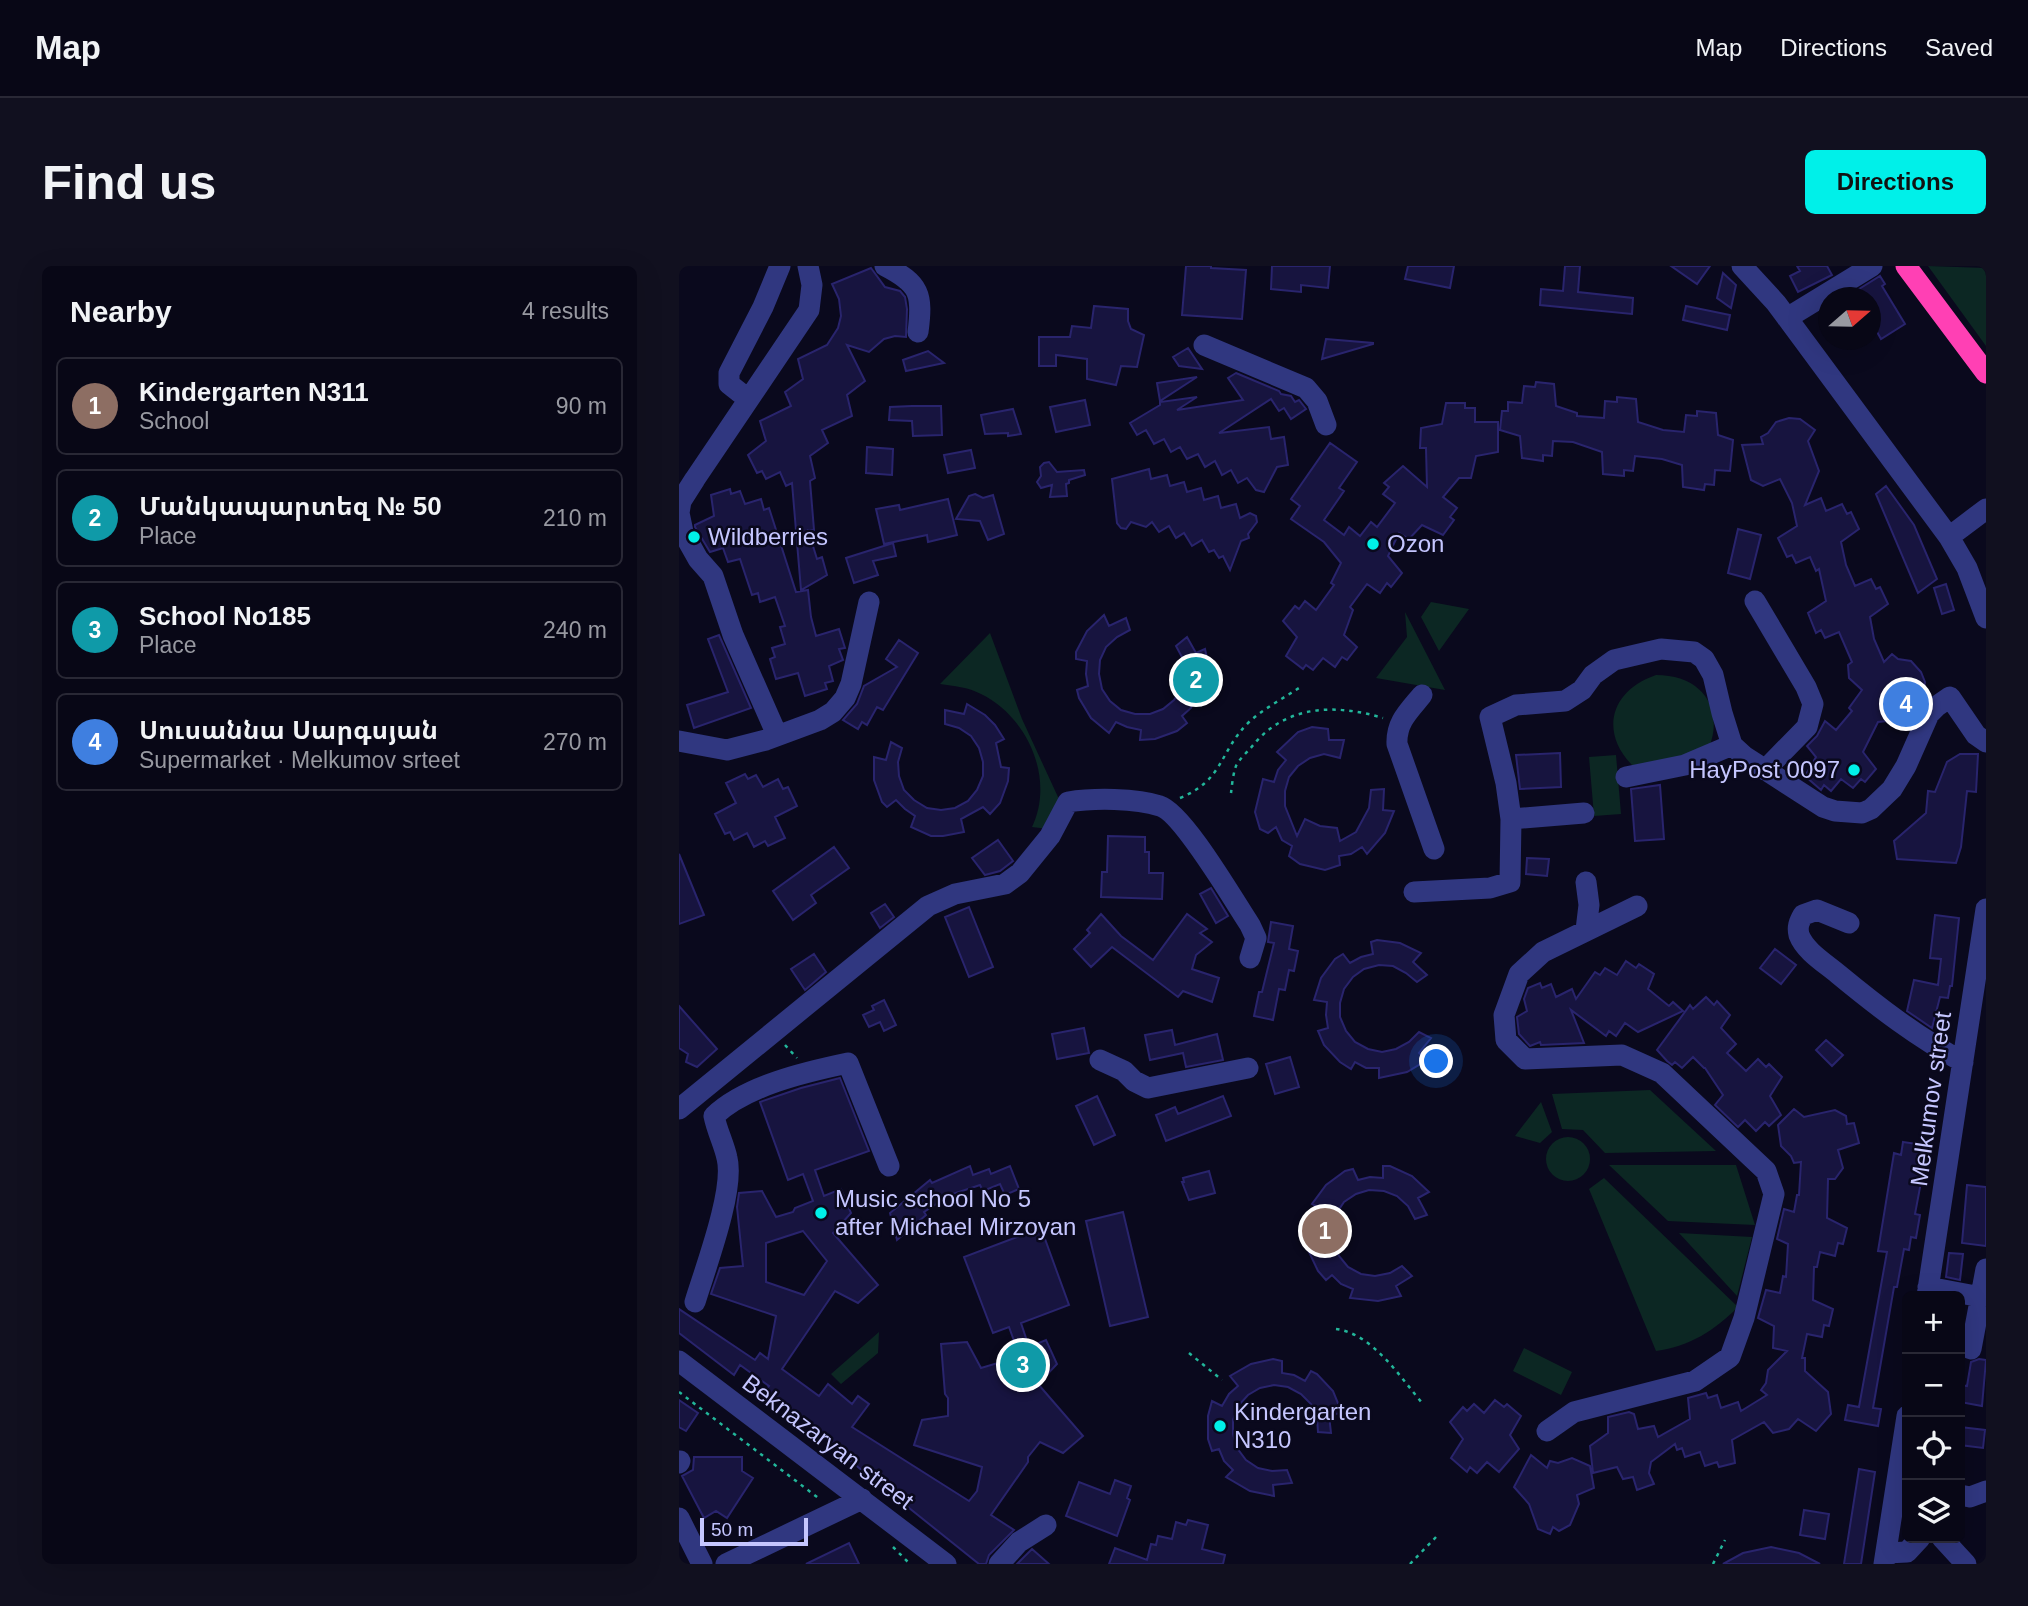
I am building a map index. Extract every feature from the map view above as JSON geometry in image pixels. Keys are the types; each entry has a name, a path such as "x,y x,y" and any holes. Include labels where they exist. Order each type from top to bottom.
{"highway":[{"path":"1906,266 1986,373"}],"street":[{"path":"748,399 729,384 729,373 763,307 780,266"},
{"path":"777,735 733,635 713,576 698,559 683,532 679,513 681,501 809,310 812,285 808,266"},
{"path":"885,266 915,286 920,296 921,308 918,332"},
{"path":"1742,266 1782,311 1949,537 1968,568 1986,618"},
{"path":"1760,266 1782,311"},
{"path":"1782,311 1872,266"},
{"path":"1204,345 1306,387 1317,401 1326,425"},
{"path":"1949,537 1986,509"},
{"path":"1755,601 1807,687 1813,705 1807,727 1765,770"},
{"path":"679,741 727,750 820,720 833,712 845,698 856,664 869,602"},
{"path":"1414,892 1490,888 1510,882 1511,819 1506,783 1490,717 1516,705 1565,701 1582,690 1593,675 1614,660 1661,649 1694,652 1704,659 1717,685 1732,745 1765,770 1823,807 1835,811 1862,813 1871,809 1892,789 1906,766 1929,714 1950,697 1976,735 1986,742"},
{"path":"1423,695 1405,715 1397,729 1397,744 1434,849"},
{"path":"1626,777 1685,765 1732,745"},
{"path":"679,1109 928,906 955,894 1005,884 1020,873 1050,836 1068,802 1092,798 1161,806 1179,819 1250,925 1256,938 1250,958"},
{"path":"1511,819 1584,813"},
{"path":"1586,882 1590,905 1586,930"},
{"path":"1547,1431 1574,1412 1695,1381 1730,1357 1744,1318 1774,1194 1766,1171 1662,1073 1622,1055 1525,1059 1506,1040 1504,1015 1520,974 1542,952 1637,906"},
{"name":"Melkumov street","path":"1927,1291 1986,909"},
{"path":"1849,923 1817,910 1803,915 1798,924 1800,937 1812,952 1865,997 1924,1041 1962,1062"},
{"path":"1100,1060 1124,1071 1134,1081 1148,1088 1248,1068"},
{"path":"695,1302 729,1185 727,1158 717,1133 714,1116 728,1102 809,1071 848,1063 889,1166"},
{"path":"1971,1349 1986,1269"},
{"path":"1965,1296 1981,1297"},
{"name":"Beknazaryan street","path":"679,1361 850,1505 946,1564"},
{"name":"Beknazaryan street","path":"679,1368 850,1505 929,1564"},
{"path":"1902,1480 1907,1417"},
{"path":"1902,1485 1885,1558 1907,1552 1915,1543"},
{"path":"1965,1496 1970,1497 1986,1491"},
{"path":"726,1564 850,1505"},
{"path":"679,1518 702,1564"},
{"path":"999,1564 1019,1542 1046,1525"},
{"path":"1947,1543 1966,1564"}],"path":[{"path":"1161,806 1202,786 1216,774 1233,742 1248,724 1302,686"},
{"path":"1231,793 1236,766 1267,729 1286,719 1317,709 1355,710 1383,718 1397,729"},
{"path":"774,1032 809,1071"},
{"path":"1336,1329 1349,1331 1368,1344 1423,1404"},
{"path":"1189,1353 1222,1380"},
{"path":"679,1392 850,1505"},
{"path":"1410,1564 1436,1538"},
{"path":"1713,1564 1725,1540"}],"green space":[{"path":"1928,266 1986,268 1986,346"},
{"path":"1431,602 1469,609 1439,651 1421,617"},
{"path":"1405,612 1445,690 1376,678 1407,637"},
{"path":"990,633 1022,719 1058,797 1059,803 1048,829 1032,827 1040,789 1033,751 1024,734 998,704 966,688 940,684"},
{"path":"1656,675 1687,681 1707,699 1714,724 1712,739 1706,755 1635,768 1616,741 1614,715 1619,702 1628,692 1640,682"},
{"path":"1616,755 1621,814 1594,816 1589,757"},
{"path":"1650,1090 1716,1151 1605,1153 1583,1130 1562,1129 1552,1094"},
{"path":"1541,1102 1552,1132 1540,1143 1515,1136"},
{"path":"1568,1137 1577,1138 1584,1143 1589,1150 1589,1168 1584,1175 1577,1180 1568,1181 1559,1180 1552,1175 1547,1168 1546,1159 1547,1150 1552,1143 1559,1138"},
{"path":"1609,1165 1736,1165 1755,1225 1668,1221"},
{"path":"1604,1178 1738,1307 1701,1336 1656,1351 1589,1189"},
{"path":"1679,1233 1752,1237 1737,1296"},
{"path":"879,1332 878,1353 841,1384 831,1374"},
{"path":"1524,1348 1572,1372 1561,1395 1513,1371"}],"building":[{"path":"1186,266 1246,270 1242,319 1182,315"},
{"path":"1272,266 1330,266 1328,288 1301,285 1301,292 1271,289"},
{"path":"1408,266 1454,266 1450,288 1405,279"},
{"path":"1565,266 1580,266 1578,292 1633,298 1632,314 1540,305 1541,289 1563,291"},
{"path":"1671,266 1710,266 1697,284"},
{"path":"1797,266 1827,266 1832,275 1798,292 1790,276 1800,271"},
{"path":"871,268 885,287 900,291 905,297 906,337 884,339 869,352 847,345 865,381 847,395 852,416 822,430 828,443 810,456 815,478 810,481 814,530 808,530 817,559 822,557 827,575 801,590 792,483 786,486 780,472 766,479 762,471 757,473 748,455 766,441 760,421 791,406 785,392 803,379 798,359 827,345 838,328 841,316 839,299 832,284"},
{"path":"1723,273 1736,285 1731,308 1717,298"},
{"path":"1880,276 1885,284 1882,286 1905,324 1881,339 1881,287 1862,287"},
{"path":"1094,306 1128,309 1131,329 1144,335 1137,367 1121,366 1116,385 1087,379 1087,359 1056,355 1056,366 1039,366 1039,337 1070,337 1072,326 1091,328"},
{"path":"1686,306 1730,315 1727,330 1683,320"},
{"path":"1326,339 1373,343 1373,344 1322,359"},
{"path":"1188,348 1202,369 1179,366 1173,357"},
{"path":"928,351 944,363 906,371 903,360"},
{"path":"1236,373 1291,396 1295,402 1299,400 1306,409 1291,419 1284,408 1279,411 1271,399 1219,433 1269,427 1271,439 1284,437 1288,465 1277,467 1264,492 1256,490 1247,478 1238,483 1231,470 1222,475 1215,461 1205,467 1198,454 1187,459 1180,447 1171,452 1164,439 1154,444 1146,430 1137,435 1130,423 1160,405 1160,402 1197,397 1177,410 1243,400 1228,378"},
{"path":"1197,377 1160,401 1157,383"},
{"path":"1536,382 1554,384 1556,406 1577,413 1577,416 1604,418 1605,401 1617,402 1617,397 1636,399 1638,422 1663,430 1684,432 1686,415 1697,416 1697,411 1716,413 1718,435 1733,440 1730,471 1715,470 1714,485 1705,484 1704,490 1683,487 1682,465 1662,459 1635,456 1633,471 1624,470 1624,476 1603,474 1602,452 1573,442 1553,441 1552,456 1543,455 1543,461 1522,458 1520,436 1500,430 1502,411 1508,411 1508,402 1522,403 1524,386 1535,387"},
{"path":"1085,400 1090,425 1056,432 1050,407"},
{"path":"1446,403 1465,403 1465,408 1475,408 1475,422 1498,422 1498,452 1476,456 1471,478 1459,478 1443,497 1457,508 1450,517 1454,520 1443,535 1422,525 1409,539 1399,533 1388,556 1402,573 1391,587 1387,583 1380,593 1367,584 1350,607 1353,610 1344,635 1357,647 1347,660 1342,657 1335,667 1323,658 1313,670 1306,665 1303,669 1286,656 1297,637 1283,621 1295,606 1299,609 1305,601 1316,610 1334,585 1331,583 1341,563 1324,542 1291,519 1300,506 1291,499 1330,443 1357,462 1339,488 1344,491 1324,520 1344,535 1349,527 1360,536 1371,522 1377,527 1395,503 1383,494 1389,487 1384,483 1403,466 1427,487 1426,448 1420,448 1421,428 1442,424"},
{"path":"941,406 942,435 913,436 912,421 889,420 890,407"},
{"path":"1013,409 1021,434 985,434 981,415"},
{"path":"1789,418 1800,419 1815,430 1808,441 1819,471 1805,505 1821,498 1826,511 1842,504 1847,514 1851,512 1859,529 1841,542 1846,565 1855,586 1871,579 1876,589 1880,587 1888,604 1870,617 1874,639 1884,662 1892,654 1898,659 1911,661 1921,672 1925,682 1922,700 1909,699 1887,721 1878,722 1863,752 1876,769 1865,782 1861,779 1853,788 1841,779 1831,791 1824,785 1821,790 1805,776 1816,757 1807,746 1817,736 1825,721 1836,730 1852,711 1849,708 1862,690 1849,678 1848,665 1852,662 1839,632 1825,638 1821,630 1816,633 1808,613 1826,601 1819,569 1816,571 1810,557 1796,563 1792,555 1787,557 1778,538 1797,526 1792,503 1780,479 1763,486 1751,480 1742,445 1763,444 1761,437 1768,433 1776,422"},
{"path":"867,447 893,449 892,475 866,473"},
{"path":"971,450 975,468 948,473 944,455"},
{"path":"1049,462 1057,472 1084,470 1085,475 1069,480 1066,484 1067,496 1050,497 1052,485 1041,488 1037,482 1041,476 1040,467"},
{"path":"1149,469 1151,479 1167,475 1170,486 1184,482 1187,492 1201,488 1204,500 1218,496 1221,508 1236,504 1240,518 1250,513 1256,516 1257,522 1248,534 1249,538 1241,541 1230,570 1223,556 1219,558 1214,550 1209,552 1202,540 1192,546 1184,533 1176,538 1169,526 1159,532 1152,522 1146,527 1131,522 1126,529 1121,528 1117,523 1112,479"},
{"path":"1886,486 1914,525 1937,579 1918,593 1876,494"},
{"path":"730,489 731,494 740,491 745,504 761,499 764,510 769,508 796,592 808,590 816,636 839,629 845,648 839,649 843,660 829,666 833,681 825,683 827,689 805,696 798,673 776,679 770,659 775,657 772,648 785,644 780,627 785,626 775,597 760,602 758,593 752,595 740,559 728,562 723,548 710,552 695,527 714,516 711,495"},
{"path":"975,494 983,498 993,495 1004,534 988,540 980,521 956,519 969,496"},
{"path":"948,499 957,535 928,542 927,535 884,544 876,509 899,505 900,510"},
{"path":"1738,529 1761,535 1750,579 1728,573"},
{"path":"893,543 896,556 873,561 878,575 854,583 846,558"},
{"path":"1946,584 1954,610 1942,614 1934,588"},
{"path":"1104,615 1109,626 1126,618 1130,630 1106,647 1100,660 1102,689 1110,701 1121,710 1150,714 1163,709 1174,700 1182,688 1185,673 1183,659 1176,646 1187,637 1196,653 1205,649 1210,672 1205,700 1196,696 1191,708 1182,716 1187,723 1177,731 1155,739 1140,740 1141,730 1116,722 1109,733 1091,718 1077,690 1088,686 1087,661 1076,659 1076,652 1087,631"},
{"path":"719,635 751,708 694,728 687,705 728,692 708,639"},
{"path":"899,640 918,653 883,710 877,707 867,725 862,722 858,729 843,720 857,704 864,686 897,667 886,659"},
{"path":"967,704 985,715 1004,739 996,743 1001,767 1009,768 1008,781 1000,803 990,814 983,807 961,819 964,832 931,836 911,827 915,816 896,800 887,807 882,802 874,780 874,757 886,760 891,742 902,748 898,762 904,790 927,808 955,808 968,801 983,776 979,748 971,736 959,728 945,724 945,710 964,714"},
{"path":"1312,727 1328,729 1329,740 1344,740 1340,758 1324,754 1310,758 1298,766 1289,777 1285,806 1297,836 1305,819 1320,826 1337,828 1340,841 1356,832 1369,808 1371,790 1384,789 1383,810 1394,811 1385,833 1367,854 1362,847 1351,854 1339,856 1340,865 1325,870 1300,864 1289,856 1292,846 1282,840 1276,827 1268,833 1260,829 1255,812 1263,779 1274,782 1278,770 1286,760 1277,752 1298,732"},
{"path":"1560,753 1561,787 1520,789 1516,755"},
{"path":"1960,754 1978,754 1976,792 1967,791 1961,847 1956,863 1897,859 1894,841 1926,813 1928,791 1935,792 1947,762"},
{"path":"745,774 748,779 756,775 763,787 778,779 783,789 788,787 797,806 775,817 785,838 768,846 765,841 754,847 747,833 734,840 730,832 725,834 715,814 736,803 726,783"},
{"path":"1660,785 1664,839 1635,841 1631,789"},
{"path":"1108,836 1145,837 1145,852 1149,852 1149,873 1163,873 1162,899 1101,897 1102,872 1107,872"},
{"path":"998,840 1013,861 1000,871 985,875 972,858"},
{"path":"834,847 849,868 811,895 816,903 793,920 773,891"},
{"path":"679,854 704,915 679,924"},
{"path":"1527,858 1549,859 1547,876 1526,874"},
{"path":"1211,888 1228,916 1216,923 1200,894"},
{"path":"885,904 894,917 880,928 871,913"},
{"path":"969,907 993,967 969,977 945,917"},
{"path":"1101,914 1121,936 1153,960 1187,914 1207,929 1200,933 1212,942 1196,955 1192,969 1219,978 1212,1002 1183,991 1178,997 1112,947 1091,967 1074,949 1090,933 1087,930"},
{"path":"1935,915 1959,918 1952,986 1948,998 1940,997 1932,1028 1907,1011 1914,980 1938,985 1941,959 1930,958"},
{"path":"1271,922 1293,926 1289,949 1298,951 1294,971 1289,970 1285,990 1279,989 1273,1020 1254,1016 1274,943 1268,942"},
{"path":"1377,940 1400,943 1421,953 1413,962 1427,975 1417,982 1393,966 1379,965 1364,969 1353,977 1344,989 1340,1017 1346,1031 1355,1042 1382,1052 1409,1042 1419,1032 1431,1038 1419,1053 1427,1060 1407,1072 1379,1078 1379,1068 1366,1068 1355,1062 1351,1069 1324,1045 1318,1031 1328,1028 1327,1002 1314,1000 1321,978 1335,959 1343,954 1350,963 1373,954 1371,942"},
{"path":"1775,949 1796,965 1781,984 1760,968"},
{"path":"814,954 826,972 805,990 791,969"},
{"path":"1626,961 1636,968 1639,964 1654,974 1648,989 1669,1006 1673,1002 1683,1011 1638,1032 1625,1023 1616,1036 1609,1031 1606,1036 1571,1010 1584,1043 1541,1045 1540,1042 1530,1046 1519,1034 1517,1017 1527,1011 1524,999 1528,988 1540,983 1542,988 1551,984 1556,997 1572,989 1576,999 1595,972 1600,975 1605,968 1617,975"},
{"path":"1706,997 1714,1005 1717,1001 1730,1015 1721,1028 1736,1044 1727,1053 1746,1071 1758,1059 1766,1067 1769,1064 1782,1077 1770,1096 1781,1115 1769,1126 1765,1122 1756,1131 1745,1120 1738,1127 1715,1105 1723,1095 1705,1068 1693,1057 1682,1068 1675,1062 1672,1065 1657,1050 1690,1005 1693,1009"},
{"path":"884,1000 896,1025 884,1031 880,1022 869,1027 863,1015 874,1010 872,1006"},
{"path":"679,1006 717,1049 697,1067 686,1062 688,1054 679,1048"},
{"path":"1084,1028 1089,1053 1057,1059 1052,1034"},
{"path":"1172,1030 1175,1045 1217,1034 1223,1060 1186,1067 1183,1053 1150,1060 1145,1035"},
{"path":"1826,1040 1843,1055 1832,1066 1816,1050"},
{"path":"1290,1057 1299,1087 1275,1094 1266,1064"},
{"path":"840,1078 869,1151 815,1170 824,1196 841,1189 851,1213 833,1233 878,1285 858,1303 835,1291 782,1369 819,1396 828,1384 852,1404 858,1396 869,1404 852,1427 969,1501 977,1491 982,1467 914,1445 922,1420 948,1416 941,1344 967,1342 981,1368 998,1363 1000,1359 1018,1352 1009,1327 993,1333 964,1257 1041,1228 1069,1305 1021,1323 1029,1347 1046,1340 1057,1364 1038,1384 1083,1436 1063,1453 1040,1442 1028,1457 1028,1462 991,1515 1014,1530 989,1555 986,1564 979,1564 838,1451 803,1418 765,1391 769,1386 740,1365 734,1375 679,1333 679,1309 755,1360 760,1353 768,1359 776,1316 711,1294 720,1268 743,1266 737,1207 739,1193 762,1191 776,1217 793,1212 795,1208 813,1201 803,1174 788,1180 760,1102","holes":["803,1231 827,1261 804,1295 766,1282 766,1243"]},
{"path":"1097,1096 1115,1135 1094,1145 1076,1106"},
{"path":"1223,1096 1231,1116 1166,1141 1156,1115 1175,1107 1178,1114"},
{"path":"1794,1109 1804,1117 1835,1110 1846,1116 1847,1124 1854,1123 1859,1143 1838,1150 1843,1168 1835,1179 1828,1179 1827,1218 1847,1228 1843,1244 1838,1243 1835,1256 1820,1252 1817,1267 1814,1267 1813,1300 1833,1309 1829,1326 1824,1325 1822,1337 1807,1334 1802,1358 1805,1358 1805,1371 1828,1392 1831,1414 1816,1431 1798,1419 1789,1429 1773,1433 1764,1422 1732,1440 1735,1463 1719,1467 1717,1462 1705,1466 1700,1452 1685,1457 1682,1448 1677,1450 1675,1444 1651,1462 1649,1473 1654,1484 1637,1490 1633,1477 1623,1479 1617,1467 1593,1473 1590,1446 1608,1433 1608,1417 1629,1412 1634,1414 1638,1429 1654,1426 1658,1437 1690,1419 1688,1398 1706,1393 1708,1398 1717,1395 1721,1408 1738,1402 1741,1411 1767,1395 1761,1390 1766,1383 1768,1370 1787,1351 1773,1348 1774,1326 1758,1318 1766,1290 1780,1293 1783,1276 1786,1277 1788,1244 1777,1239 1784,1209 1794,1212 1799,1195 1801,1162 1794,1163 1781,1146 1778,1125"},
{"path":"1903,1142 1924,1145 1921,1160 1925,1161 1915,1214 1920,1215 1916,1238 1911,1237 1909,1250 1904,1249 1897,1287 1894,1287 1873,1408 1881,1409 1878,1426 1845,1420 1848,1405 1859,1407 1887,1252 1878,1251 1894,1153 1901,1155"},
{"path":"970,1166 973,1175 989,1169 991,1174 1010,1166 1019,1189 1005,1195 1000,1184 983,1191 980,1185 950,1195 924,1212 926,1215 897,1240 890,1213 930,1180 932,1183"},
{"path":"1383,1166 1390,1166 1412,1176 1429,1192 1418,1198 1427,1215 1415,1219 1408,1206 1397,1196 1384,1191 1369,1190 1344,1202 1336,1214 1332,1228 1333,1243 1348,1267 1361,1274 1375,1276 1390,1273 1402,1266 1412,1276 1396,1286 1401,1296 1378,1301 1350,1298 1353,1289 1341,1284 1332,1275 1326,1280 1318,1271 1308,1250 1306,1234 1317,1234 1318,1221 1323,1210 1312,1204 1326,1185 1345,1171 1353,1169 1358,1180 1383,1178"},
{"path":"1209,1171 1215,1193 1189,1200 1183,1178"},
{"path":"1967,1185 1986,1187 1986,1246 1962,1243"},
{"path":"1123,1212 1148,1317 1110,1326 1086,1221"},
{"path":"1949,1253 1963,1254 1960,1280 1946,1277"},
{"name":"Kindergarten N310","path":"1273,1359 1282,1361 1282,1373 1305,1381 1311,1371 1317,1374 1333,1391 1342,1413 1329,1415 1331,1433 1318,1432 1317,1417 1311,1404 1288,1387 1274,1385 1260,1388 1248,1395 1238,1406 1233,1420 1233,1434 1237,1448 1246,1460 1258,1468 1287,1470 1292,1483 1273,1485 1274,1496 1250,1491 1226,1477 1233,1470 1224,1461 1219,1449 1212,1451 1208,1439 1208,1416 1212,1401 1222,1406 1238,1386 1230,1376 1251,1364"},
{"path":"1986,1360 1982,1406 1965,1403 1965,1386 1971,1362"},
{"path":"679,1400 698,1413 686,1431 679,1427"},
{"path":"1495,1400 1504,1407 1507,1404 1521,1416 1510,1435 1519,1449 1499,1472 1487,1462 1477,1473 1470,1467 1467,1472 1451,1458 1463,1439 1450,1422 1463,1407 1467,1411 1474,1404 1484,1413"},
{"path":"1965,1428 1985,1430 1983,1448 1965,1446"},
{"path":"1531,1455 1547,1468 1550,1461 1558,1463 1572,1458 1590,1466 1594,1488 1577,1495 1579,1504 1570,1525 1559,1531 1553,1527 1550,1534 1538,1529 1529,1504 1514,1487"},
{"path":"694,1457 742,1457 742,1471 753,1478 727,1518 716,1511 704,1518 682,1476 693,1470"},
{"path":"1859,1469 1875,1472 1861,1564 1844,1564"},
{"path":"1115,1480 1131,1486 1127,1498 1130,1500 1117,1536 1066,1516 1079,1482 1110,1494"},
{"path":"1804,1510 1829,1514 1825,1539 1800,1535"},
{"path":"1188,1520 1208,1525 1202,1549 1225,1555 1223,1564 1109,1564 1115,1548 1147,1560 1151,1544 1156,1545 1158,1536 1172,1539 1176,1522 1186,1525"},
{"path":"849,1543 859,1564 806,1564"},
{"path":"1771,1547 1799,1553 1820,1564 1723,1564 1743,1553"},
{"path":"1032,1549 1049,1564 1017,1564"}],"place":[{"name":"Wildberries","path":"694,537"},
{"name":"Ozon","path":"1373,544"},
{"name":"Մանկապարտեզ № 50","path":"1196,680"},
{"name":"Սուսաննա Սարգսյան","path":"1906,704"},
{"name":"HayPost 0097","path":"1854,770"},
{"name":"Music school No 5 after Michael Mirzoyan","path":"821,1213"},
{"name":"Kindergarten N311","path":"1325,1231"},
{"name":"School No185","path":"1023,1365"},
{"name":"Kindergarten N310","path":"1220,1426"}]}
